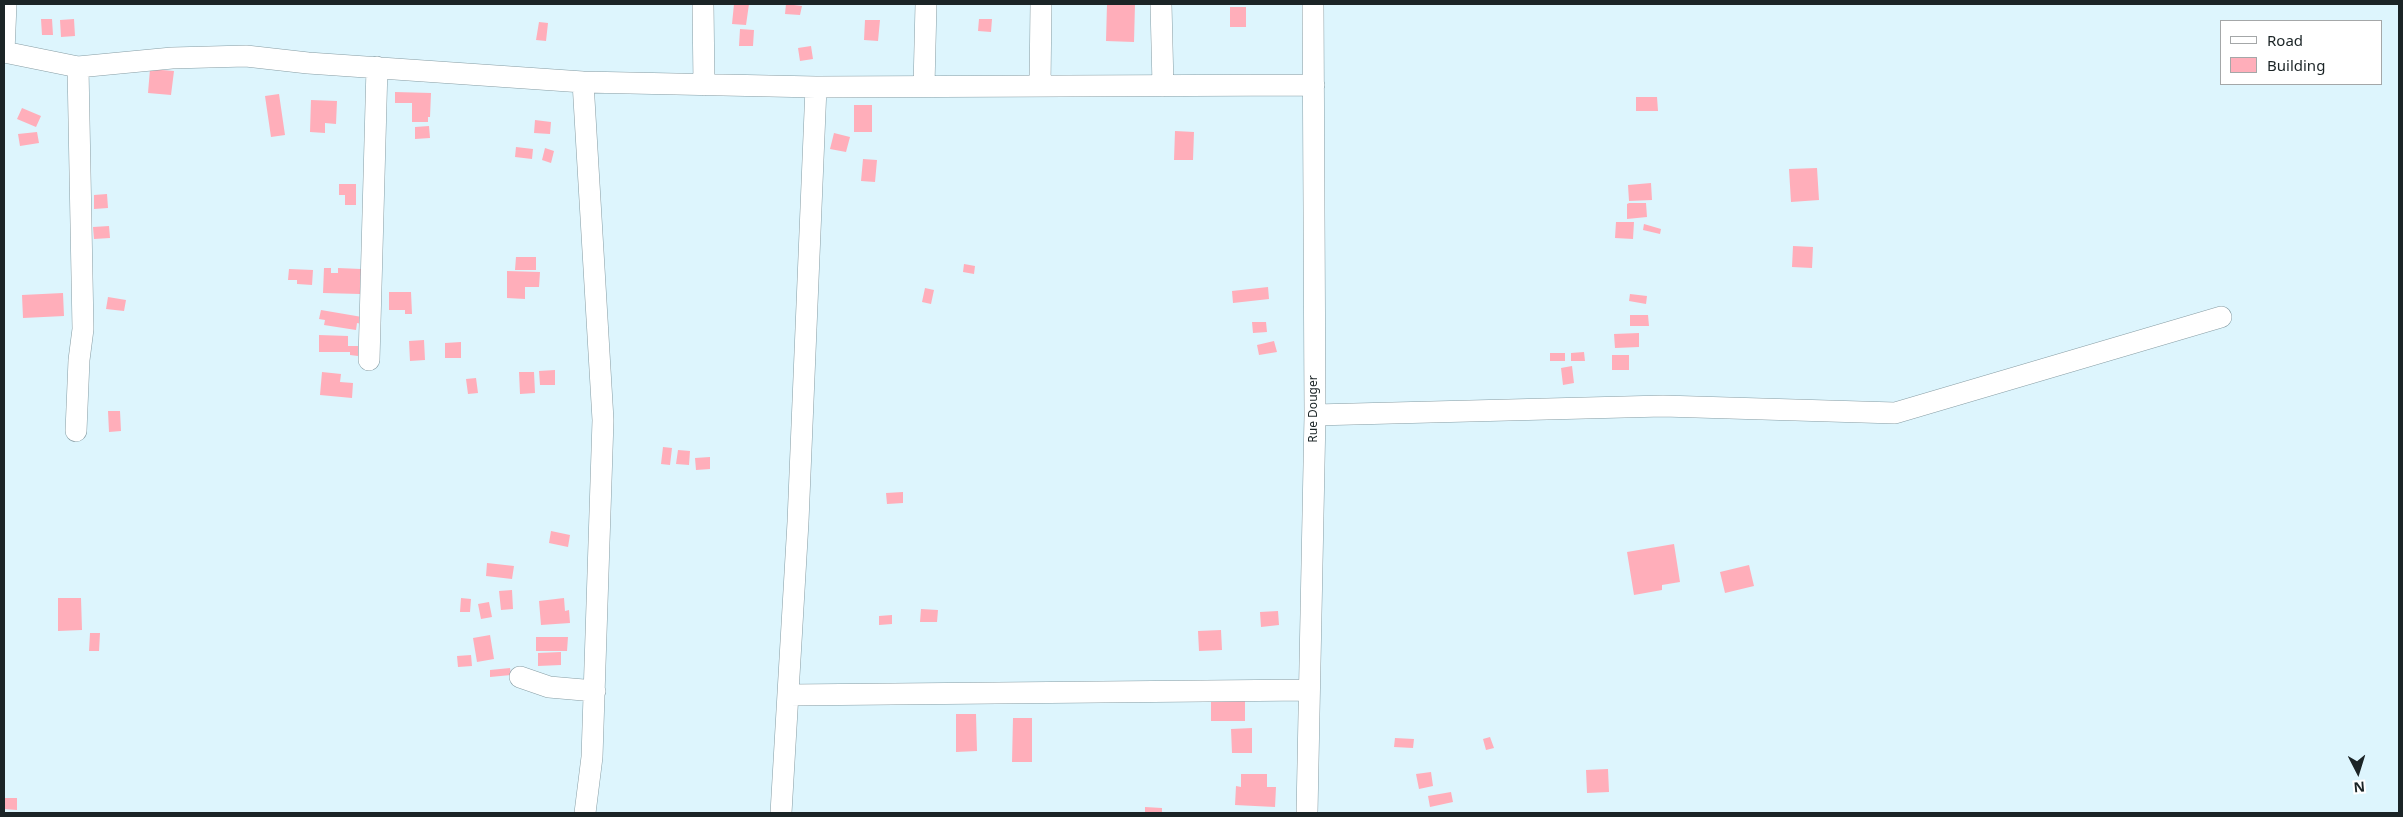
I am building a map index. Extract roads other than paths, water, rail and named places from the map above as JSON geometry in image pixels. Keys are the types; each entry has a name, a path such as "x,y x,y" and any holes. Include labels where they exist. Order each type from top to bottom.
{"street":[{"path":"6,4 4,52 78,67 172,58 246,56 584,82 816,87 1314,85"},
{"path":"703,4 704,85"},
{"path":"924,86 926,4"},
{"path":"1040,86 1041,4"},
{"path":"1161,4 1163,86"},
{"name":"Rue Douger","path":"1307,813 1315,414 1313,4"},
{"path":"76,431 79,360 83,329 78,67"},
{"path":"369,360 376,67"},
{"path":"584,82 603,420 592,758 585,813"},
{"path":"781,813 798,522 816,87"},
{"path":"1315,414 1663,406 1895,413 2221,317"},
{"path":"520,678 549,687 595,691"},
{"path":"789,695 1309,690"}]}
